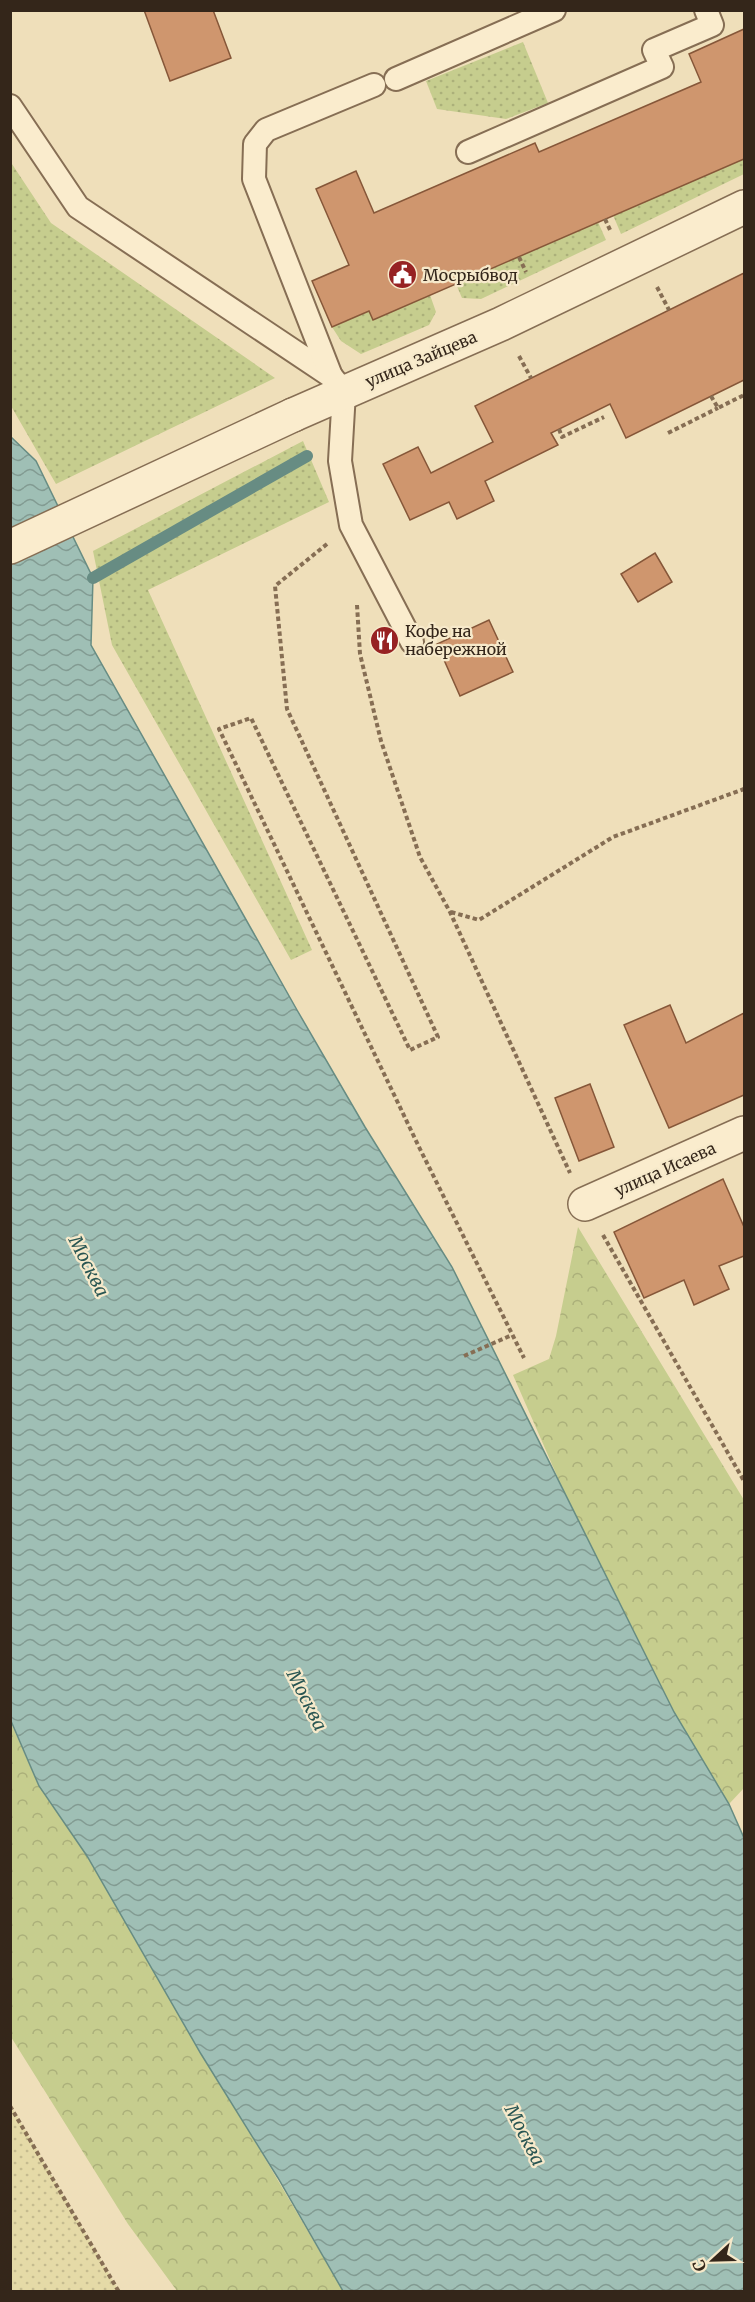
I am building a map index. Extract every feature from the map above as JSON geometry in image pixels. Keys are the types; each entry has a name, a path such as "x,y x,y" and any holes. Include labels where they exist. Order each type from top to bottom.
{"street":[{"name":"улица Зайцева","path":"10,547 293,415 337,384 501,324 744,207"},
{"name":"улица Исаева","path":"585,1204 744,1133"}],"lane":[{"path":"396,79 555,10"},
{"path":"468,152 662,67 654,50 712,25 706,10"},
{"path":"374,85 266,130 255,144 254,179 337,384 340,461 351,525 412,642"},
{"path":"10,106 78,207 337,384"}],"path":[{"path":"668,433 744,395"},
{"path":"711,396 718,408"},
{"path":"559,429 562,437 604,417"},
{"path":"351,525 276,586 287,709 438,1037 410,1050 251,718 219,729 415,1138 524,1358"},
{"path":"356,595 360,654 381,741 420,857 450,912 585,1204 744,1481"},
{"path":"450,912 479,920 613,837 744,789"},
{"path":"464,1356 513,1335"},
{"path":"10,2106 119,2292"}],"shaded area":[{"path":"11,2106 119,2291 11,2291"}],"green space":[{"path":"523,42 548,103 506,119 437,109 426,81"},
{"path":"744,159 744,174 621,234 613,215"},
{"path":"10,161 51,223 275,378 56,484 11,406"},
{"path":"598,222 606,240 481,299 462,298 456,284"},
{"path":"430,295 436,312 429,325 361,354 341,341 332,327 369,311 373,320"},
{"path":"303,441 329,502 148,590 312,950 291,960 112,645 93,551"},
{"path":"578,1227 744,1500 744,1788 729,1804 674,1712 575,1517 513,1375 549,1359 556,1336"},
{"path":"10,1721 39,1786 87,1856 343,2291 177,2291 128,2224 11,2037"}],"water":[{"name":"Москва","path":"10,436 36,461 93,578 91,645 297,1010 365,1127 452,1267 674,1712 729,1804 744,1838 744,2291 343,2291 278,2178 201,2054 87,1856 39,1786 11,1721"}],"building":[{"path":"144,10 213,10 231,58 170,81"},
{"path":"744,29 744,159 373,320 369,311 332,327 312,281 349,265 316,189 356,171 374,213 535,143 539,152 701,82 689,54"},
{"path":"744,273 744,380 626,438 610,404 551,433 558,445 485,481 494,501 457,519 449,502 410,520 383,464 418,447 431,473 493,442 475,406"},
{"path":"655,553 672,582 638,602 621,574"},
{"path":"489,620 513,672 460,696 437,644"},
{"path":"670,1005 686,1043 744,1013 744,1095 669,1128 624,1025"},
{"path":"590,1084 614,1147 579,1161 555,1098"},
{"path":"723,1179 744,1227 744,1256 719,1266 729,1289 694,1305 684,1280 644,1298 614,1232"}],"waterway":[{"path":"93,578 307,456"}],"place":[{"name":"Мосрыбвод","path":"402,275"},
{"name":"Кофе на набережной","path":"384,640"}]}
